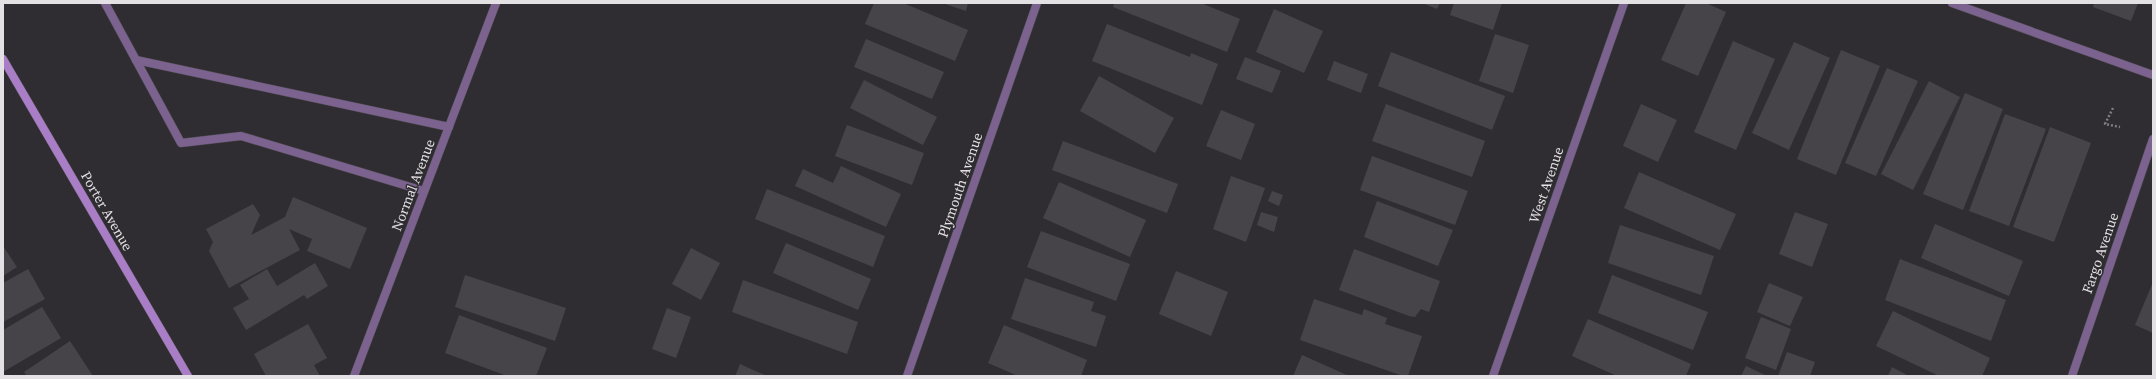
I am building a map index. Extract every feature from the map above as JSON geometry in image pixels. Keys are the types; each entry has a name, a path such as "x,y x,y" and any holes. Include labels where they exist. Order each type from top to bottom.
{"street":[{"path":"105,3 181,143 241,136 424,190"},
{"name":"Normal Avenue","path":"354,376 496,3"},
{"name":"Plymouth Avenue","path":"907,376 1037,3"},
{"name":"West Avenue","path":"1493,376 1624,3"},
{"path":"1952,3 2153,75"},
{"name":"Porter Avenue","path":"3,59 188,376"},
{"path":"136,60 448,127"},
{"name":"Fargo Avenue","path":"2072,376 2153,139"}],"path":[{"path":"2112,108 2105,124 2120,127"}],"building":[{"path":"874,3 903,3 968,30 955,61 865,24"},
{"path":"942,3 968,3 966,11"},
{"path":"1114,3 1201,3 1240,19 1227,52 1113,7"},
{"path":"1422,3 1440,3 1437,9"},
{"path":"1454,3 1502,3 1493,30 1450,15"},
{"path":"1686,3 1706,3 1726,12 1698,76 1661,60"},
{"path":"2094,3 2138,3 2131,21 2093,7"},
{"path":"1274,9 1323,31 1304,73 1256,52"},
{"path":"1107,24 1190,57 1191,53 1218,64 1202,105 1092,61"},
{"path":"1495,34 1529,45 1513,93 1479,81"},
{"path":"866,39 944,72 932,99 854,67"},
{"path":"1733,41 1775,59 1736,150 1694,132"},
{"path":"1794,42 1830,58 1789,150 1752,133"},
{"path":"1841,50 1880,66 1836,175 1797,159"},
{"path":"1391,52 1505,96 1492,130 1378,86"},
{"path":"1245,57 1281,71 1272,93 1236,79"},
{"path":"1334,61 1368,74 1361,93 1327,80"},
{"path":"1887,68 1918,81 1876,176 1845,163"},
{"path":"1099,76 1174,118 1155,153 1080,111"},
{"path":"864,80 937,117 923,145 850,108"},
{"path":"1929,81 1960,97 1913,190 1881,174"},
{"path":"1965,93 2003,109 1963,210 1923,194"},
{"path":"1386,104 1485,141 1472,177 1372,141"},
{"path":"1641,104 1677,120 1658,162 1623,146"},
{"path":"1221,110 1255,124 1241,160 1206,146"},
{"path":"2005,114 2046,129 2009,226 1969,211"},
{"path":"847,125 924,153 912,185 835,156"},
{"path":"2050,127 2091,143 2054,242 2013,227"},
{"path":"1063,141 1178,184 1167,213 1052,170"},
{"path":"1372,156 1468,191 1455,225 1360,190"},
{"path":"841,166 901,194 886,227 795,186 803,169 833,183"},
{"path":"1639,172 1736,214 1720,250 1624,208"},
{"path":"1231,176 1265,188 1246,242 1213,229"},
{"path":"1059,182 1146,220 1130,257 1043,218"},
{"path":"767,189 885,236 873,267 755,219"},
{"path":"1272,191 1283,195 1279,206 1268,201"},
{"path":"293,197 367,228 350,269 307,251 312,239 289,229 300,250 229,288 209,251 213,242 206,229 253,204 260,215 251,235 285,217"},
{"path":"1377,201 1453,230 1438,266 1364,237"},
{"path":"1261,212 1278,217 1274,232 1257,225"},
{"path":"1795,212 1828,224 1812,267 1779,254"},
{"path":"1935,224 2023,261 2009,296 1921,258"},
{"path":"1620,225 1714,256 1701,295 1608,263"},
{"path":"1041,231 1130,264 1116,301 1027,267"},
{"path":"786,243 871,279 858,310 773,273"},
{"path":"3,246 17,267 3,276"},
{"path":"691,248 720,263 701,300 672,284"},
{"path":"1354,249 1440,281 1429,312 1421,309 1415,317 1409,316 1339,290"},
{"path":"1900,259 2006,300 1991,341 1885,300"},
{"path":"315,263 328,286 307,299 304,295 246,330 233,308 249,299 240,285 267,269 277,286"},
{"path":"28,269 45,299 3,322 3,283"},
{"path":"1176,271 1228,292 1211,336 1159,314"},
{"path":"465,275 566,308 555,341 455,307"},
{"path":"1612,275 1708,312 1693,350 1598,313"},
{"path":"1025,278 1094,302 1091,311 1106,316 1096,347 1011,319"},
{"path":"743,280 858,322 847,354 732,312"},
{"path":"2153,282 2153,333 2135,325"},
{"path":"1769,283 1803,297 1790,326 1757,312"},
{"path":"1314,299 1362,315 1364,309 1387,318 1385,324 1422,336 1408,376 1403,376 1300,340"},
{"path":"42,307 61,338 3,372 3,330"},
{"path":"667,308 691,317 676,358 652,349"},
{"path":"1893,311 1990,358 1982,376 1939,376 1876,346"},
{"path":"459,315 547,348 536,376 507,376 445,353"},
{"path":"1761,317 1791,329 1776,370 1745,358"},
{"path":"1588,319 1691,364 1686,376 1617,376 1572,356"},
{"path":"308,324 327,358 314,365 320,376 266,376 254,354"},
{"path":"1004,325 1087,360 1081,376 1018,376 988,363"},
{"path":"70,341 93,376 27,376 24,372"},
{"path":"1787,352 1815,362 1810,376 1778,376"},
{"path":"1302,355 1349,376 1293,376"},
{"path":"740,364 767,376 735,376"},
{"path":"1746,366 1767,376 1741,376"},
{"path":"1892,367 1909,376 1888,376"}]}
